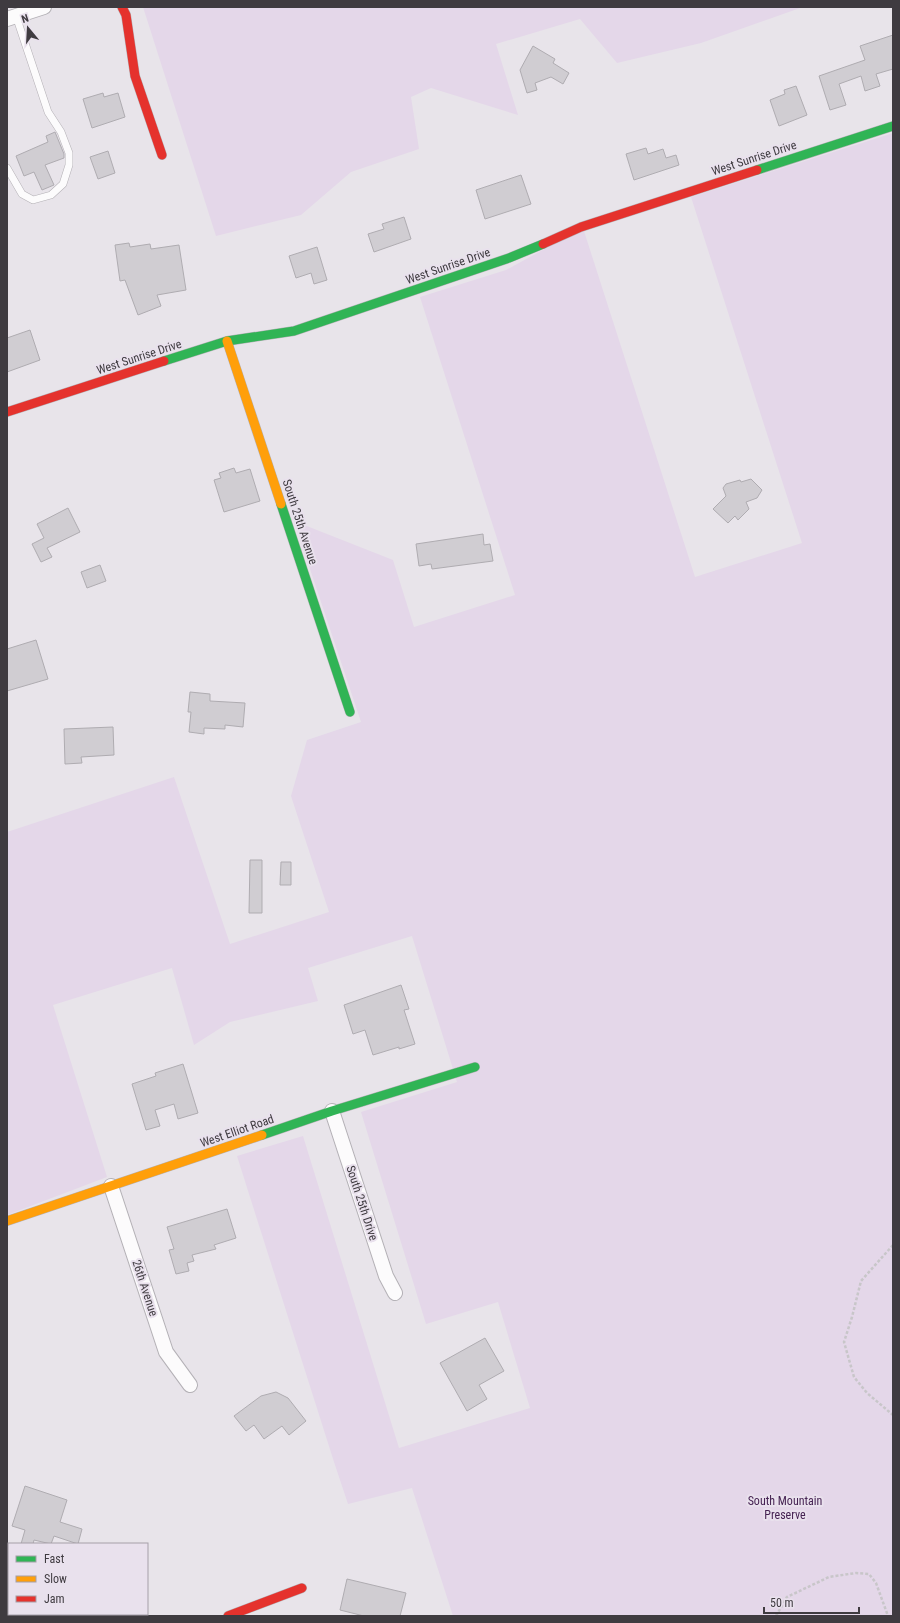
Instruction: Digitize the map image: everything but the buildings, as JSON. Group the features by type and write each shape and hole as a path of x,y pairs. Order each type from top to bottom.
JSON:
{"street":[{"path":"12,17 44,7"},
{"path":"122,7 126,15 135,76 162,155"},
{"name":"West Sunrise Drive","path":"7,412 227,341 294,331 509,258 580,227 893,126"},
{"name":"South 25th Avenue","path":"227,341 350,712"},
{"name":"West Elliot Road","path":"7,1221 332,1111 475,1067"},
{"name":"South 25th Drive","path":"332,1111 386,1276 395,1293"},
{"name":"26th Avenue","path":"111,1186 166,1352 190,1385"},
{"path":"228,1616 302,1588"}],"lane":[{"path":"7,168 12,174 22,194 33,200 51,195 63,184 69,165 69,153 61,132 48,112 12,17"}],"path":[{"path":"893,1245 861,1281 844,1342 854,1377 867,1393 893,1415"},
{"path":"776,1616 787,1597 830,1577 856,1573 870,1574 876,1583 888,1616"}],"green space":[{"path":"143,7 803,7 701,43 617,63 580,19 496,44 518,115 431,88 411,97 419,149 351,172 301,215 216,236"},
{"name":"South Mountain Preserve","path":"893,133 893,1616 453,1616 412,1488 348,1504 237,1156 303,1136 399,1448 530,1408 498,1302 426,1324 361,1112 457,1082 412,936 308,968 318,1001 230,1022 194,1045 172,968 53,1005 107,1177 7,1215 7,832 174,777 230,944 329,912 291,796 307,740 361,722 294,521 393,560 414,627 515,595 420,297 506,270 583,228 695,577 802,543 691,197"}],"traffic: fast":[{"path":"757,170 893,126"},
{"path":"164,361 227,341 294,331 509,258 543,244"},
{"path":"281,504 350,712"},
{"path":"262,1135 332,1111 475,1067"}],"traffic: slow":[{"path":"227,341 281,504"},
{"path":"7,1221 262,1135"}],"traffic: jam":[{"path":"122,7 126,15 135,76 162,155"},
{"path":"543,244 581,227 757,170"},
{"path":"7,412 164,361"},
{"path":"228,1616 302,1588"}]}
